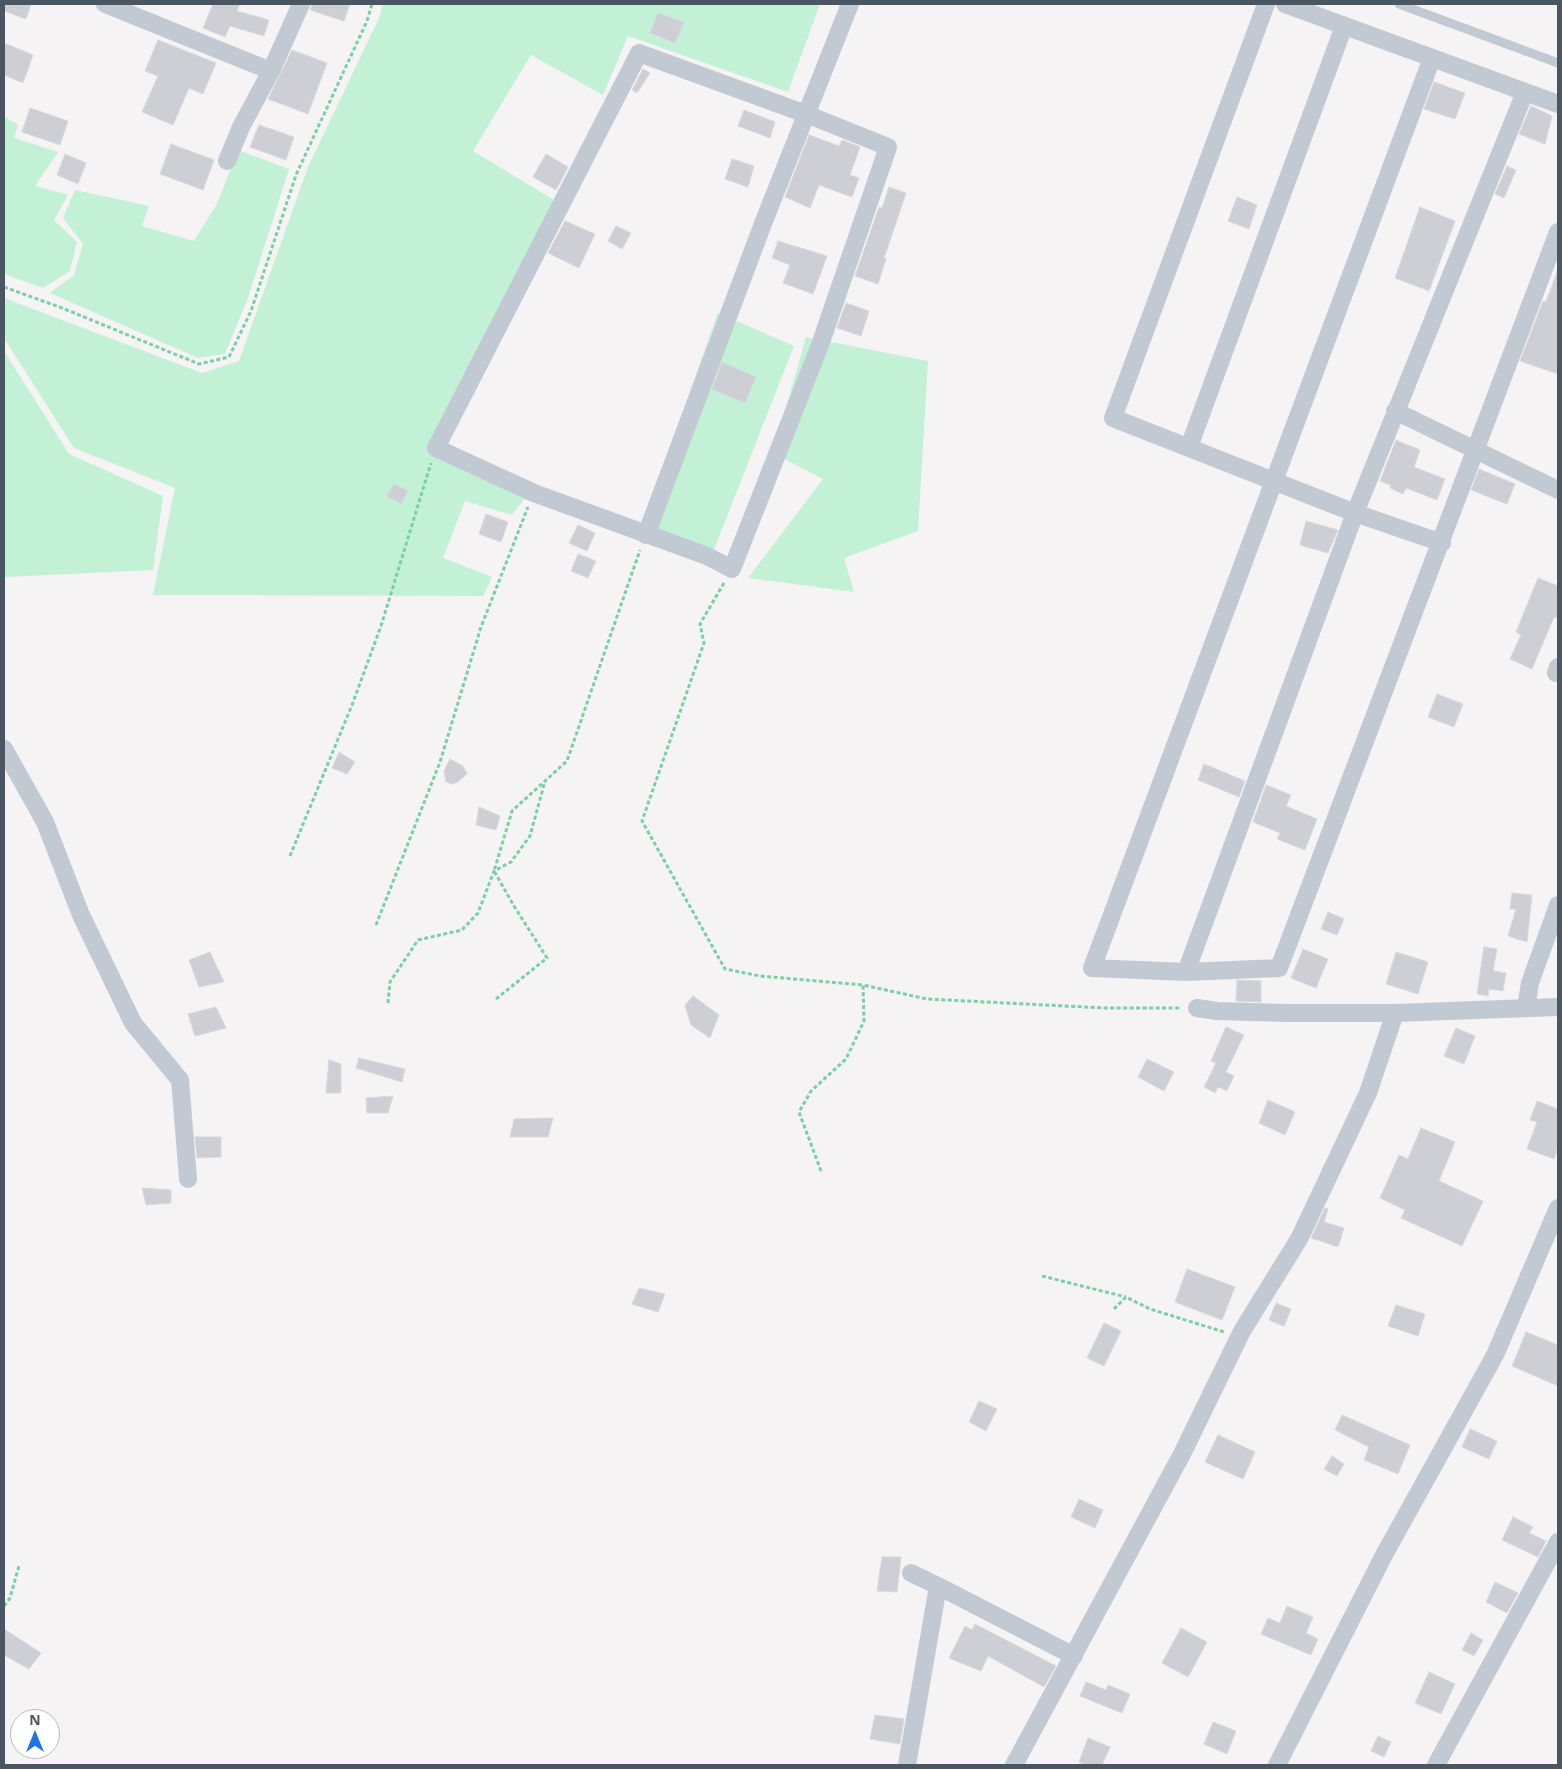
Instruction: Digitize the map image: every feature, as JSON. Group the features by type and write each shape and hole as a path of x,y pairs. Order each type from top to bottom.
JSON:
{"street":[{"path":"105,4 271,72"},
{"path":"227,161 241,127 271,72 301,4"},
{"path":"646,535 806,114 850,4"},
{"path":"1266,4 1113,418 1273,482 1442,543"},
{"path":"1285,4 1558,104"},
{"path":"1189,447 1344,26"},
{"path":"639,53 806,114 888,147 820,345 732,569 708,556 646,535 534,492 436,448 639,53"},
{"path":"1432,58 1092,968 1186,972 1280,968 1558,232"},
{"path":"1186,972 1355,513 1525,92"},
{"path":"1395,411 1558,490"},
{"path":"4,749 45,822 81,915 133,1023 180,1080 188,1180"},
{"path":"1526,1008 1530,983 1558,906"},
{"path":"1197,1008 1266,1012 1395,1013 1558,1007"},
{"path":"1014,1765 1182,1454 1242,1330 1299,1239 1368,1093 1395,1013"},
{"path":"1276,1765 1384,1555 1496,1355 1558,1208"},
{"path":"1436,1765 1558,1542"},
{"path":"911,1573 1074,1656"},
{"path":"907,1765 938,1586"}],"lane":[{"path":"1399,4 1558,63"}],"path":[{"path":"4,287 62,308 199,364 229,357 250,311 296,175 367,21 372,4"},
{"path":"290,856 352,705 381,626 436,448"},
{"path":"376,925 440,762 481,627 534,492"},
{"path":"388,1003 390,982 418,940 462,930 478,913 494,871 512,811 567,761 646,535"},
{"path":"732,569 700,624 704,643 642,821 725,969 760,976 863,985 927,999 1106,1008 1197,1008"},
{"path":"494,871 511,862 530,836 545,780"},
{"path":"494,871 547,958 496,999"},
{"path":"821,1171 799,1112 811,1091 846,1059 864,1021 863,985"},
{"path":"1042,1276 1126,1297 1150,1309 1225,1333 1242,1330"},
{"path":"1114,1309 1126,1297"},
{"path":"4,1606 10,1598 19,1566"}],"green space":[{"path":"383,4 820,4 788,92 628,36 603,95 531,55 473,151 554,200 428,446 526,497 512,515 465,501 443,558 492,577 483,596 153,595 175,488 74,448 4,338 4,298 202,373 239,361 308,167 379,18"},
{"path":"4,116 18,125 14,138 58,152 35,186 68,195 54,220 77,242 70,271 43,288 4,274"},
{"path":"238,150 289,169 248,298 225,354 198,358 50,293 74,275 83,244 63,218 75,190 149,206 142,226 194,241 217,204"},
{"path":"718,313 794,346 713,552 642,525"},
{"path":"806,337 928,361 918,531 844,558 854,592 748,578 823,479 773,453"},
{"path":"4,351 69,454 163,496 153,570 4,577"}],"building":[{"path":"4,4 31,4 26,19 4,11"},
{"path":"213,4 240,4 237,11 269,20 264,36 230,26 225,37 203,28"},
{"path":"312,4 350,4 344,21 310,10"},
{"path":"658,13 684,22 675,43 650,33"},
{"path":"158,40 216,63 203,94 189,88 173,125 142,112 158,76 145,71"},
{"path":"4,43 33,55 23,83 4,75"},
{"path":"292,50 327,63 308,114 268,99"},
{"path":"643,69 650,73 637,93 632,90"},
{"path":"1434,82 1465,93 1455,119 1424,109"},
{"path":"1531,106 1552,116 1545,144 1519,134"},
{"path":"30,108 68,121 60,145 22,132"},
{"path":"744,110 775,122 770,138 738,126"},
{"path":"259,125 294,137 286,160 250,147"},
{"path":"809,135 839,146 842,140 860,147 850,175 859,178 852,197 819,185 810,208 785,197"},
{"path":"171,144 214,160 203,190 160,174"},
{"path":"65,154 86,163 78,184 57,175"},
{"path":"546,154 568,167 556,190 533,177"},
{"path":"732,159 754,166 748,187 725,179"},
{"path":"1507,166 1516,170 1504,198 1495,194"},
{"path":"889,187 906,193 884,258 886,259 878,284 855,276 879,207 882,208"},
{"path":"1237,197 1257,205 1249,229 1228,221"},
{"path":"1420,207 1455,221 1429,291 1395,278"},
{"path":"565,221 595,234 579,268 548,253"},
{"path":"616,226 631,233 622,249 608,241"},
{"path":"778,241 827,256 813,294 783,283 790,265 772,258"},
{"path":"1557,272 1558,374 1520,361 1543,301 1546,302"},
{"path":"846,303 869,311 861,336 837,328"},
{"path":"722,362 756,377 745,403 712,389"},
{"path":"1396,440 1420,450 1414,467 1445,479 1437,500 1406,488 1403,494 1390,488 1391,485 1380,481"},
{"path":"1479,469 1515,484 1507,504 1471,490"},
{"path":"394,484 408,491 401,504 387,496"},
{"path":"486,514 508,522 501,542 479,534"},
{"path":"1306,521 1338,530 1328,553 1300,545"},
{"path":"578,525 595,533 587,551 569,543"},
{"path":"578,554 596,561 588,578 571,571"},
{"path":"1538,578 1558,586 1558,618 1554,617 1532,669 1510,659 1521,635 1516,632"},
{"path":"1437,694 1463,704 1454,727 1428,717"},
{"path":"339,752 355,762 347,774 332,768"},
{"path":"450,759 463,766 467,774 458,782 452,784 446,782 444,771"},
{"path":"1204,764 1245,781 1239,797 1198,780"},
{"path":"1266,785 1291,795 1286,806 1317,819 1305,850 1277,839 1280,833 1253,822"},
{"path":"479,807 500,816 496,830 476,825"},
{"path":"1512,893 1532,895 1527,942 1508,936 1516,909 1510,909"},
{"path":"1328,912 1344,919 1337,935 1321,929"},
{"path":"1484,947 1497,949 1493,971 1506,973 1503,991 1489,989 1488,996 1477,994"},
{"path":"1303,949 1328,959 1316,988 1291,978"},
{"path":"210,952 224,982 199,987 189,960"},
{"path":"1396,952 1428,962 1418,994 1386,984"},
{"path":"1237,980 1261,981 1261,1002 1236,1001"},
{"path":"693,996 719,1015 710,1038 691,1025 685,1005"},
{"path":"216,1007 226,1028 195,1036 188,1014"},
{"path":"1226,1027 1244,1035 1226,1072 1234,1076 1227,1091 1218,1087 1215,1093 1204,1087 1216,1063 1211,1061"},
{"path":"1456,1028 1475,1036 1464,1064 1444,1056"},
{"path":"359,1058 405,1069 402,1082 356,1068"},
{"path":"1147,1059 1174,1072 1164,1091 1138,1077"},
{"path":"329,1060 341,1064 341,1093 326,1093"},
{"path":"393,1096 388,1113 367,1113 366,1098"},
{"path":"1268,1100 1295,1112 1285,1135 1259,1123"},
{"path":"1537,1101 1558,1109 1558,1148 1554,1159 1527,1149 1537,1122 1530,1120"},
{"path":"553,1118 548,1137 510,1137 514,1119"},
{"path":"1421,1128 1455,1142 1439,1181 1483,1201 1462,1246 1401,1218 1405,1210 1380,1198 1399,1155 1408,1159"},
{"path":"195,1137 221,1137 221,1157 197,1158"},
{"path":"142,1188 171,1190 171,1203 146,1205"},
{"path":"1325,1208 1328,1209 1324,1222 1344,1228 1338,1247 1311,1238"},
{"path":"1187,1269 1235,1287 1222,1320 1175,1302"},
{"path":"639,1288 665,1294 658,1312 632,1304"},
{"path":"1276,1303 1291,1309 1284,1326 1269,1320"},
{"path":"1396,1305 1425,1314 1418,1336 1388,1326"},
{"path":"1104,1323 1121,1331 1104,1366 1087,1358"},
{"path":"1526,1332 1558,1345 1558,1386 1512,1366"},
{"path":"979,1401 997,1409 986,1431 969,1422"},
{"path":"1342,1415 1410,1445 1398,1474 1364,1460 1369,1447 1335,1430"},
{"path":"1470,1429 1497,1441 1489,1459 1462,1447"},
{"path":"1218,1435 1255,1452 1243,1479 1205,1462"},
{"path":"1332,1456 1344,1464 1337,1476 1324,1469"},
{"path":"1079,1499 1103,1510 1095,1528 1071,1517"},
{"path":"1513,1517 1533,1527 1529,1533 1546,1541 1538,1557 1502,1540"},
{"path":"882,1557 901,1557 897,1592 877,1591"},
{"path":"1495,1582 1518,1593 1507,1613 1486,1602"},
{"path":"1287,1606 1313,1617 1306,1633 1318,1639 1311,1655 1261,1634 1268,1618 1280,1623"},
{"path":"975,1624 1056,1666 1044,1687 988,1656 981,1671 949,1658 965,1626 972,1630"},
{"path":"1181,1628 1207,1642 1188,1677 1162,1663"},
{"path":"4,1629 41,1653 29,1669 4,1655"},
{"path":"1471,1633 1483,1640 1474,1656 1462,1650"},
{"path":"1429,1672 1455,1684 1441,1714 1415,1703"},
{"path":"1086,1682 1106,1690 1108,1685 1130,1694 1122,1713 1080,1696"},
{"path":"875,1715 904,1719 900,1744 870,1739"},
{"path":"1213,1722 1236,1731 1227,1754 1204,1744"},
{"path":"1378,1736 1391,1742 1384,1757 1371,1751"},
{"path":"1088,1738 1110,1747 1102,1765 1086,1765 1079,1762"}]}
